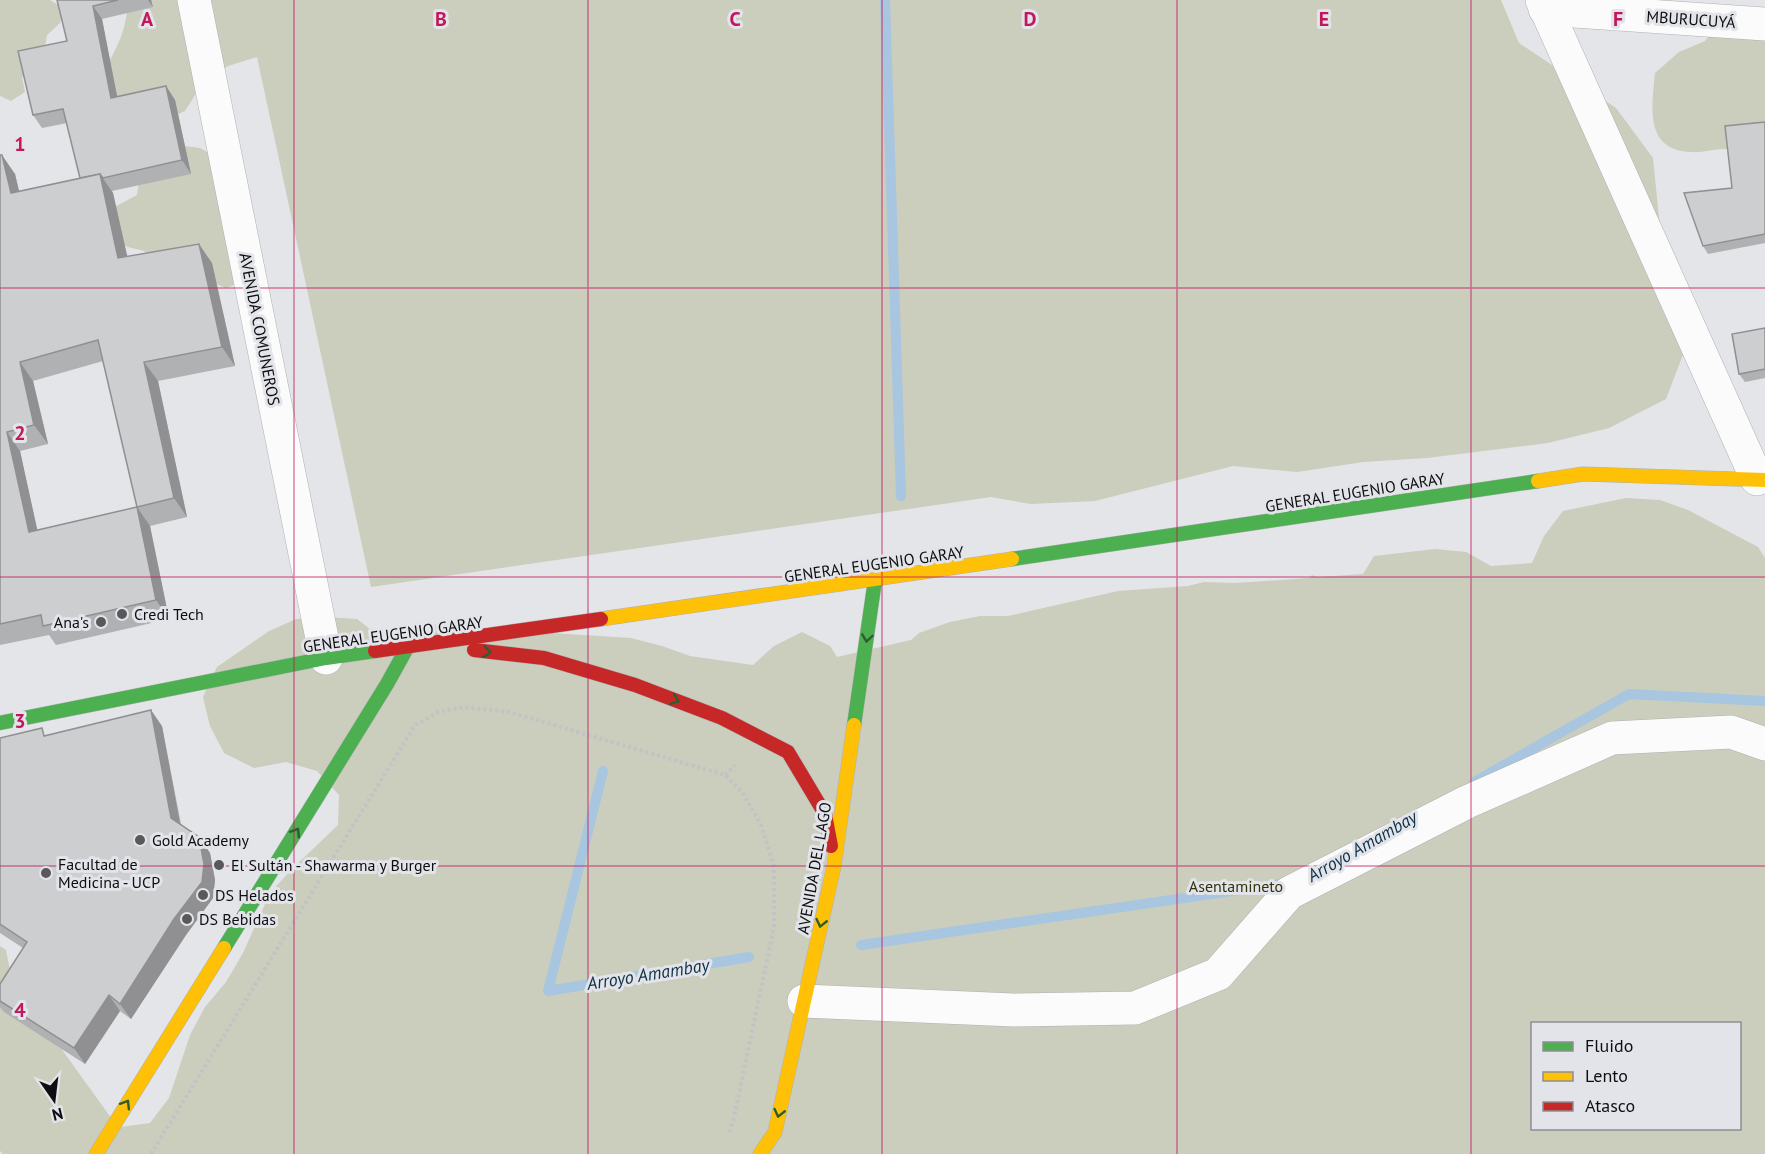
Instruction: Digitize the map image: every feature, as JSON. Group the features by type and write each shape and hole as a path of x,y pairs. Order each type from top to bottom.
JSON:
{"street":[{"name":"AVENIDA COMUNEROS","path":"194,0 326,658"},
{"name":"MBURUCUYÁ","path":"1544,5 1765,24"},
{"path":"1544,5 1762,481"},
{"name":"GENERAL EUGENIO GARAY","path":"0,723 326,658 875,580 1583,474 1762,481"},
{"name":"AVENIDA DEL LAGO","path":"759,1154 775,1132 834,866 875,580"},
{"path":"429,645 544,658 635,685 722,718 788,752 825,814 834,866"},
{"path":"96,1154 387,684 407,648"},
{"path":"804,1001 1013,1010 1135,1008 1218,974 1289,893 1467,802 1612,738 1731,732 1765,744"}],"path":[{"path":"151,1154 415,725 438,712 463,707 509,712 725,776 743,793 761,825 774,867 774,927 729,1133"}],"green space":[{"path":"0,0 50,0 63,8 60,23 47,35 44,52 22,77 25,92 11,101 0,96"},
{"path":"128,0 1501,0 1519,43 1616,108 1653,158 1659,218 1687,344 1666,399 1609,428 1548,443 1427,458 1363,462 1297,472 1233,466 1095,501 1031,504 991,497 371,587 257,57 228,66 202,84 185,111 159,123 130,129 101,76 123,31"},
{"path":"1765,15 1765,159 1724,149 1691,152 1665,144 1654,124 1655,73 1679,52 1705,41 1715,28"},
{"path":"184,146 200,148 214,156 241,282 226,288 112,239 111,209 137,195 139,180"},
{"name":"Asentamineto","path":"1626,498 1660,500 1688,510 1758,547 1765,558 1765,1154 3,1154 0,1151 0,946 6,950 12,980 109,1115 120,1127 150,1123 169,1098 190,1035 205,1007 226,982 243,953 270,893 338,825 339,795 317,771 286,762 254,768 224,753 210,726 203,697 217,667 269,631 296,619 326,617 357,619 380,637 444,623 471,628 631,638 690,656 753,665 774,646 802,632 830,646 837,657 911,640 919,633 950,622 980,616 1008,616 1118,591 1188,586 1204,582 1235,583 1309,578 1312,575 1317,577 1363,574 1374,556 1435,549 1466,552 1491,566 1532,563 1544,536 1563,511"}],"building":[{"path":"57,0 118,0 93,6 111,98 166,86 182,160 103,178 100,174 80,178 63,109 33,115 18,51 67,41"},
{"path":"1765,122 1765,234 1703,246 1684,193 1732,188 1725,126"},
{"path":"0,155 2,155 11,193 100,174 118,258 199,244 222,347 144,362 174,498 137,507 156,600 43,626 41,615 0,624","holes":["98,340 137,507 29,532 7,432 34,425 20,362"]},
{"path":"1765,328 1765,369 1739,374 1732,334"},
{"path":"151,710 171,818 199,837 204,864 202,882 174,919 120,1004 109,995 74,1048 0,1001 0,984 27,942 0,924 0,738 42,728 44,736"}],"waterway":[{"path":"885,0 901,496"},
{"name":"Arroyo Amambay","path":"1474,782 1629,694 1765,701"},
{"path":"603,771 548,991 749,957"},
{"name":"Arroyo Amambay","path":"861,945 1287,883"}],"traffic: fast":[{"path":"1012,559 1538,481"},
{"path":"854,725 875,580"},
{"path":"224,948 407,648"},
{"path":"0,723 326,658 375,651"}],"traffic: slow":[{"path":"1538,481 1583,474 1765,480"},
{"path":"601,619 1012,559"},
{"path":"760,1154 775,1132 834,866 854,725"},
{"path":"96,1154 224,948"}],"traffic: jam":[{"path":"375,651 601,619"},
{"path":"474,650 544,658 635,685 722,718 788,752 825,814 831,846"}],"place":[{"name":"Credi Tech","path":"122,614"},
{"name":"Ana's","path":"101,622"},
{"name":"Gold Academy","path":"140,840"},
{"name":"El Sultán - Shawarma y Burger","path":"219,865"},
{"name":"Facultad de Medicina - UCP","path":"46,873"},
{"name":"DS Helados","path":"203,895"},
{"name":"DS Bebidas","path":"187,919"}]}
